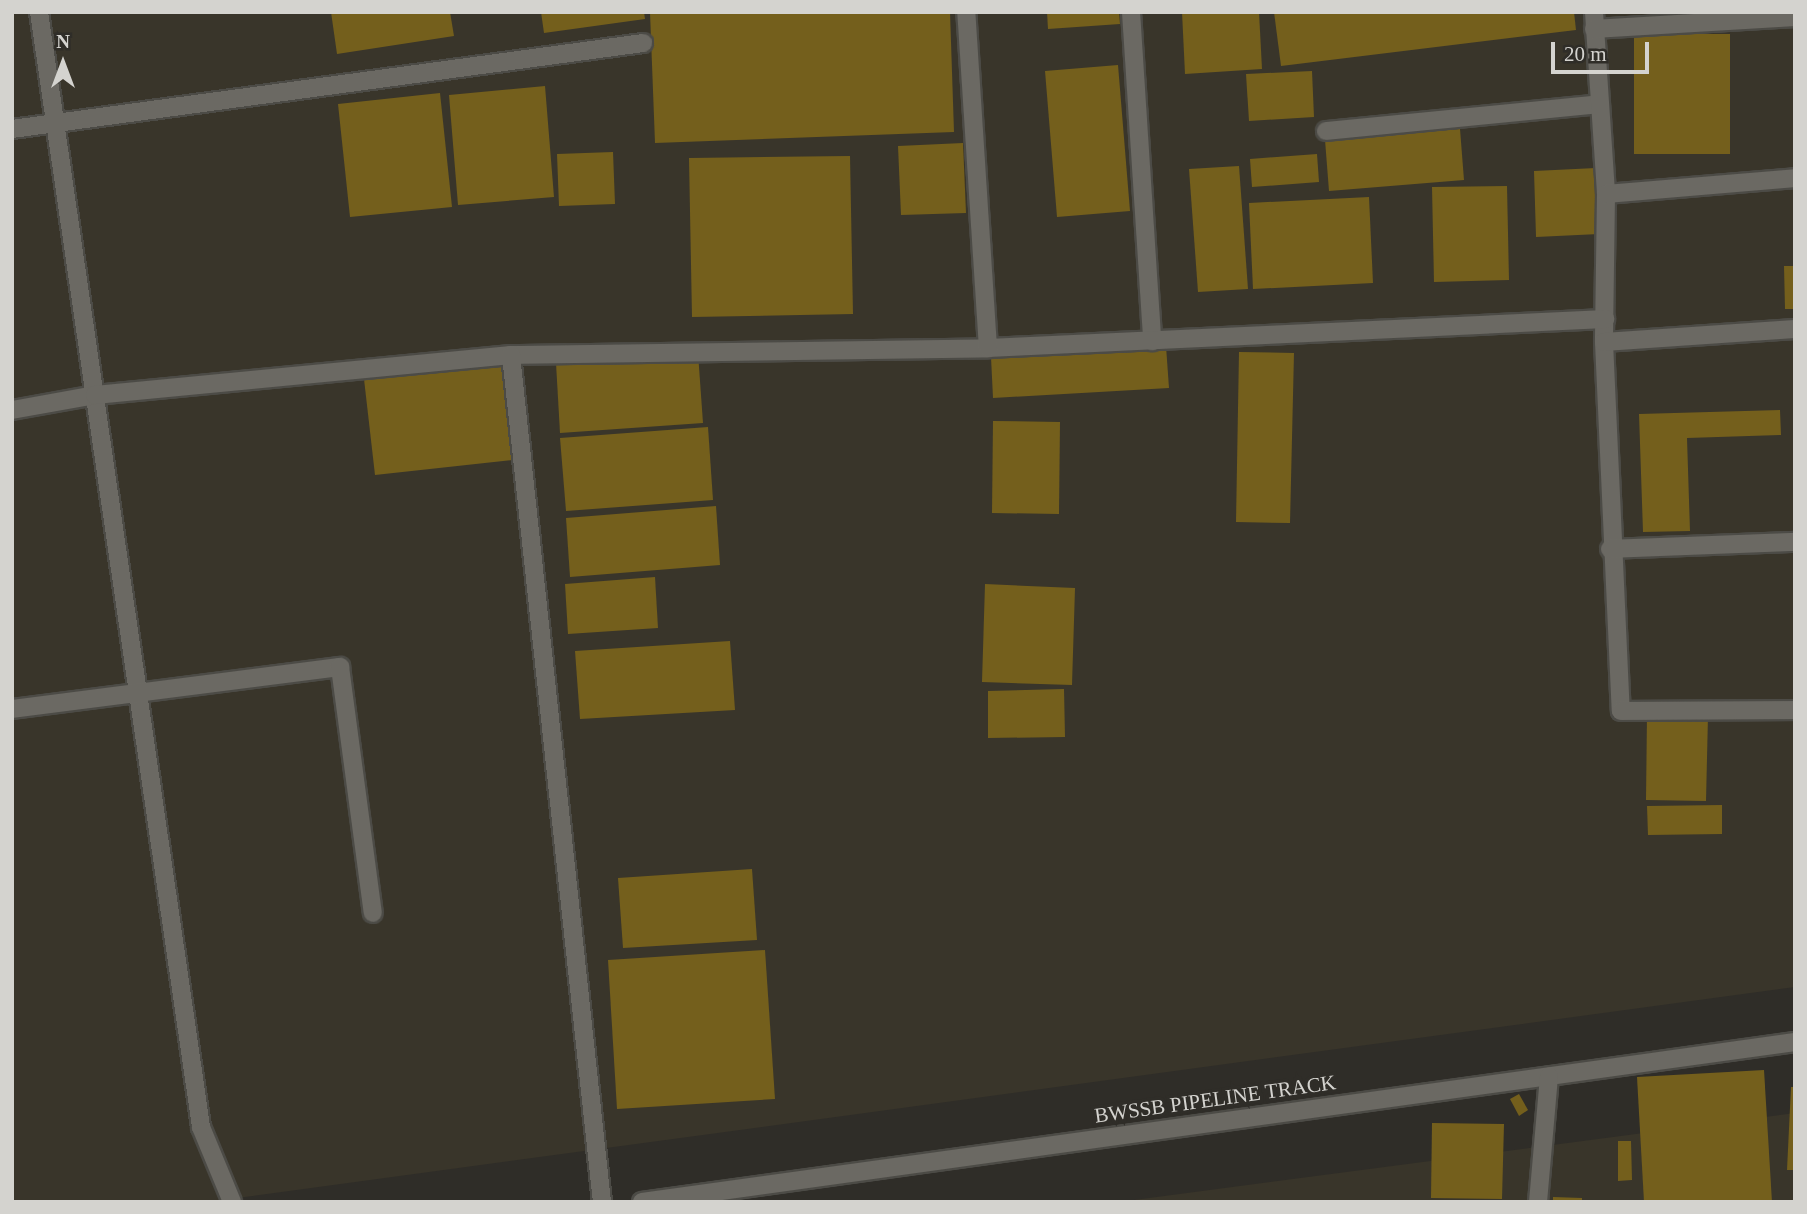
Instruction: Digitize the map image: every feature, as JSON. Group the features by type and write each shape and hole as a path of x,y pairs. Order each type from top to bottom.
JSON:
{"street":[{"path":"39,12 201,1127 232,1202"},
{"path":"966,12 988,348"},
{"path":"1131,12 1152,341"},
{"path":"1795,17 1594,20 1606,194 1604,342 1610,549 1620,711 1795,710"},
{"path":"12,129 643,43"},
{"path":"1326,131 1599,104"},
{"path":"1606,194 1795,178"},
{"path":"12,410 95,395 511,355 988,348 1605,319"},
{"path":"1604,342 1795,329"},
{"path":"511,355 602,1202"},
{"path":"1610,549 1795,542"},
{"path":"12,709 340,667 373,913"},
{"name":"BWSSB PIPELINE TRACK","path":"642,1202 1795,1042"},
{"path":"1538,1202 1549,1076"}],"shaded area":[{"path":"12,12 1795,12 1795,987 208,1202 12,1202"},
{"path":"1795,1113 1795,1202 1119,1202"}],"building":[{"path":"331,12 450,12 454,36 337,54"},
{"path":"541,12 644,12 645,19 544,33"},
{"path":"650,12 950,12 954,132 655,143"},
{"path":"1047,12 1119,12 1120,24 1048,29"},
{"path":"1182,12 1259,12 1262,69 1185,74"},
{"path":"1274,12 1574,12 1576,30 1281,66"},
{"path":"1634,34 1730,34 1730,154 1634,154"},
{"path":"1118,65 1130,211 1057,217 1045,71"},
{"path":"1312,71 1314,117 1249,121 1246,74"},
{"path":"545,86 554,197 458,205 449,95"},
{"path":"440,93 452,207 350,217 338,104"},
{"path":"1460,129 1464,180 1329,191 1325,140"},
{"path":"963,143 966,213 901,215 898,146"},
{"path":"613,152 615,204 559,206 557,154"},
{"path":"1317,154 1319,182 1252,187 1250,159"},
{"path":"850,156 853,314 692,317 689,158"},
{"path":"1239,166 1248,289 1198,292 1189,169"},
{"path":"1596,168 1599,234 1536,237 1534,171"},
{"path":"1507,186 1509,280 1434,282 1432,187"},
{"path":"1369,197 1373,283 1253,289 1249,203"},
{"path":"1784,266 1795,266 1795,309 1785,309"},
{"path":"1166,346 1169,388 993,398 991,357"},
{"path":"1239,352 1294,353 1290,523 1236,522"},
{"path":"698,353 703,423 560,433 556,363"},
{"path":"502,364 513,460 375,475 364,379"},
{"path":"1780,410 1781,435 1687,438 1690,531 1643,532 1639,414"},
{"path":"993,421 1060,422 1059,514 992,513"},
{"path":"708,427 713,500 566,511 560,438"},
{"path":"716,506 720,565 570,577 566,518"},
{"path":"655,577 658,628 568,634 565,584"},
{"path":"985,584 1075,588 1072,685 982,682"},
{"path":"730,641 735,710 580,719 575,651"},
{"path":"1064,689 1065,737 988,738 988,691"},
{"path":"1647,715 1708,716 1706,801 1646,800"},
{"path":"1722,805 1722,834 1648,835 1647,806"},
{"path":"752,869 757,940 623,948 618,878"},
{"path":"765,950 775,1099 617,1109 608,960"},
{"path":"1764,1070 1772,1202 1644,1202 1637,1077"},
{"path":"1791,1087 1795,1087 1795,1170 1787,1170"},
{"path":"1519,1094 1528,1110 1519,1116 1510,1099"},
{"path":"1432,1123 1504,1124 1502,1199 1431,1198"},
{"path":"1618,1141 1631,1141 1632,1180 1618,1181"},
{"path":"1553,1197 1582,1198 1582,1202 1553,1202"}]}
